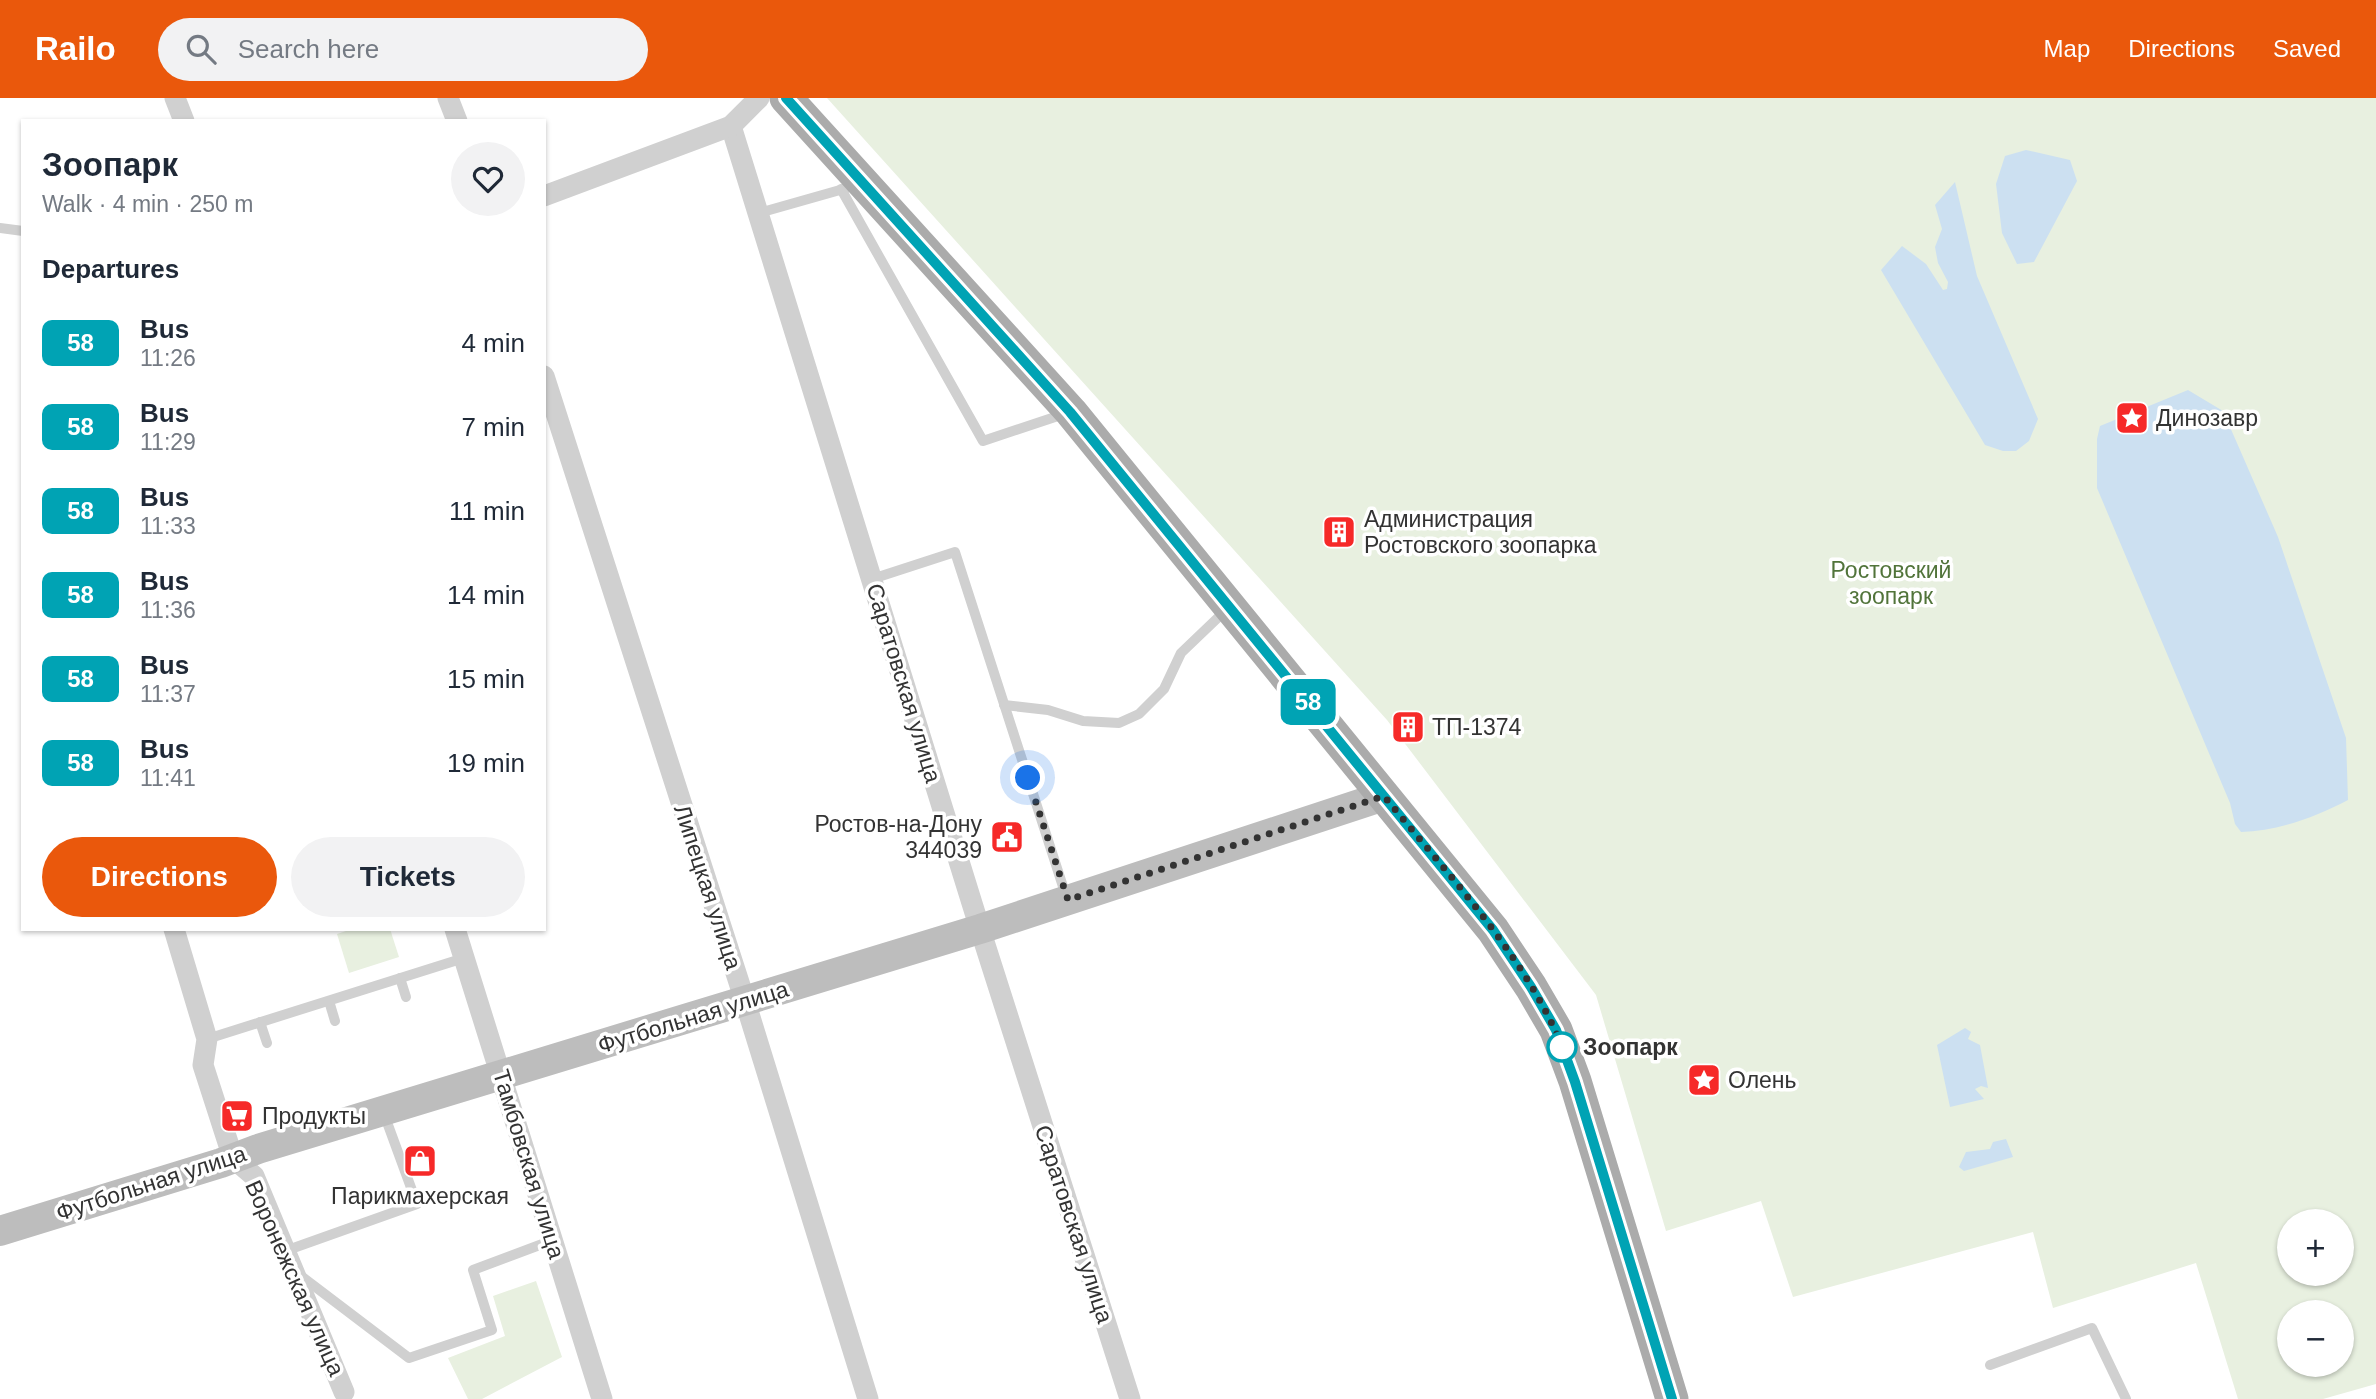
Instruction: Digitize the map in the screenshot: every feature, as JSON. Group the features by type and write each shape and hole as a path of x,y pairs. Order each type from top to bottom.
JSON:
{"main road":[{"path":"786,98 852,186 1070,412 1493,930 1556,1030 1575,1082 1672,1399"},
{"name":"Футбольная улица","path":"0,1231 980,929 1384,796"}],"street":[{"path":"175,98 183,119"},
{"path":"448,98 456,119"},
{"path":"546,195 732,126 759,98"},
{"name":"Саратовская улица","path":"732,126 980,929 1130,1399"},
{"name":"Липецкая улица","path":"546,382 745,1001 868,1399"},
{"name":"Воронежская улица","path":"175,931 207,1039 203,1065 233,1158 254,1176 344,1392"},
{"name":"Тамбовская улица","path":"456,931 602,1399"}],"lane":[{"path":"759,213 852,186 983,441 1070,412"},
{"path":"0,228 21,231"},
{"path":"872,579 955,552 1068,900"},
{"path":"1004,705 1048,710 1083,721 1119,723 1139,713 1164,689 1181,653 1230,606"},
{"path":"207,1039 464,958"},
{"path":"400,978 406,997"},
{"path":"329,1001 335,1021"},
{"path":"260,1023 267,1044"},
{"path":"383,1112 417,1204 289,1261 409,1358 492,1330 473,1270 553,1240"},
{"path":"1990,1365 2092,1328 2126,1399"}],"green space":[{"name":"Ростовский зоопарк","path":"827,98 2376,98 2376,1384 2323,1399 2238,1399 2196,1263 2053,1308 2033,1232 1793,1297 1761,1201 1666,1231 1596,995 1387,720"},
{"path":"346,931 391,931 399,957 349,973 337,934"},
{"path":"536,1281 562,1357 482,1399 468,1399 448,1358 505,1336 493,1296"}],"water":[{"path":"2026,150 2070,160 2077,181 2034,262 2017,264 2002,233 1996,184 2005,156"},
{"path":"1955,182 1977,276 2038,419 2029,441 2016,451 2003,451 1985,445 1881,270 1902,246 1926,264 1943,290 1947,289 1948,282 1938,263 1935,247 1942,229 1935,205"},
{"path":"2188,390 2223,411 2278,537 2346,738 2348,800 2310,817 2269,829 2241,832 2235,824 2230,803 2097,488 2097,439 2100,426"},
{"path":"1965,1028 1971,1032 1968,1039 1980,1045 1988,1088 1981,1086 1975,1089 1984,1099 1950,1107 1937,1045"},
{"path":"2006,1139 2013,1157 1964,1171 1959,1167 1966,1152 1990,1149 1993,1142"}],"bus line":[{"name":"58","path":"786,98 1070,412 1493,930 1556,1030 1575,1082 1672,1399"}],"place":[{"name":"Динозавр","path":"2132,418"},
{"name":"Администрация Ростовского зоопарка","path":"1339,532"},
{"name":"ТП-1374","path":"1408,727"},
{"name":"Ростов-на-Дону 344039","path":"1007,837"},
{"name":"Зоопарк","path":"1562,1047"},
{"name":"Олень","path":"1704,1080"},
{"name":"Продукты","path":"237,1116"},
{"name":"Парикмахерская","path":"420,1161"}],"route":[{"path":"1028,778 1068,900 1384,796 1493,930 1556,1030 1566,1056 1562,1047"}]}
